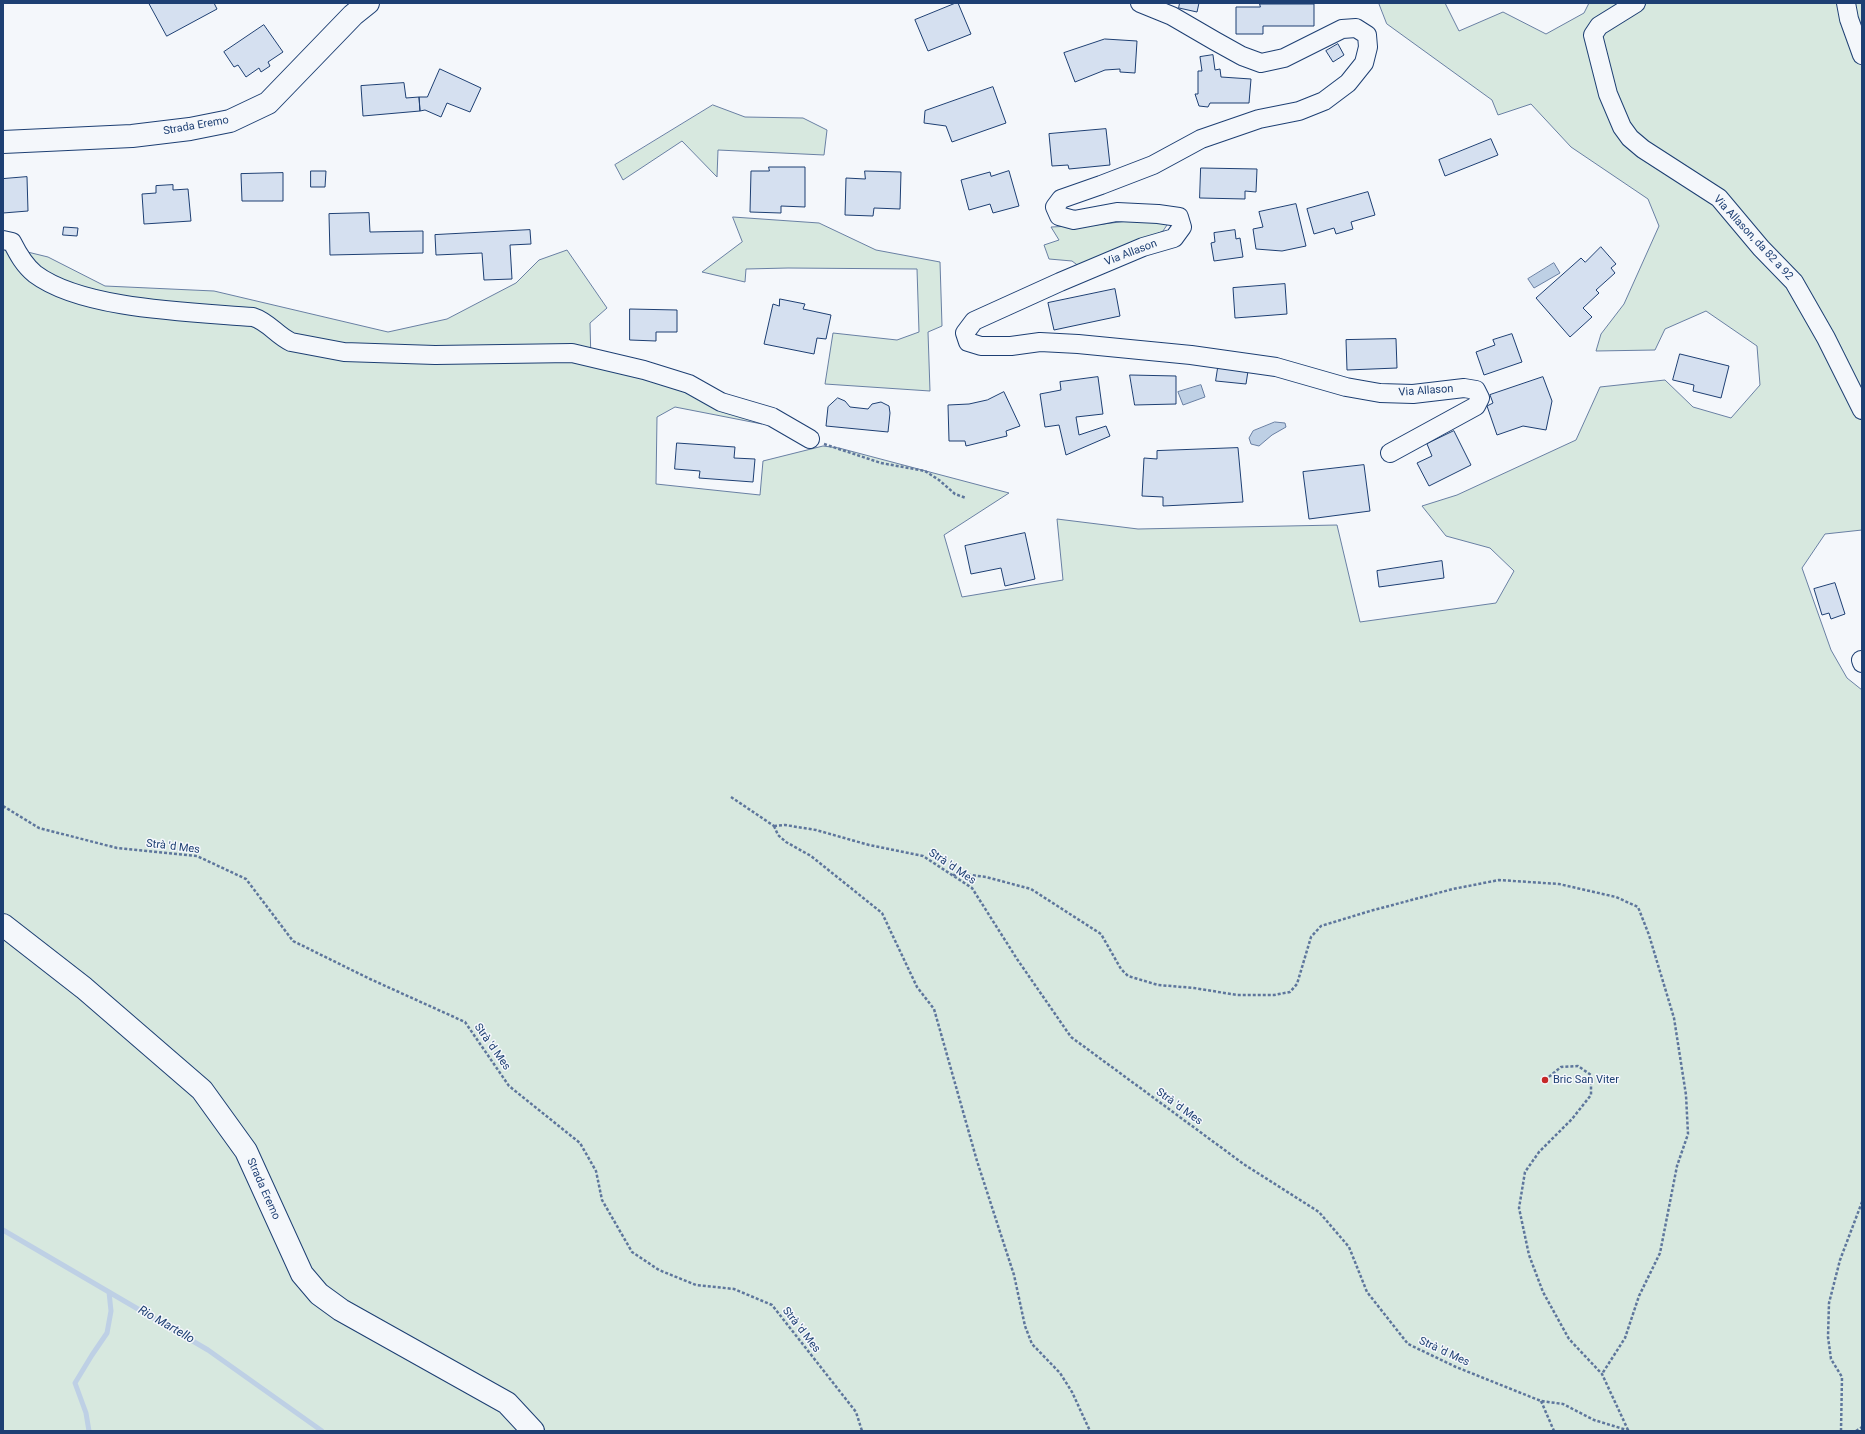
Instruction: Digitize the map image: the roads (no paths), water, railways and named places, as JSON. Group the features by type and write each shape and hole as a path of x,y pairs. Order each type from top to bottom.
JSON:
{"main road":[{"name":"Strada Eremo","path":"3,142 132,136 190,129 230,121 268,103 353,15 368,3"},
{"name":"Strada Eremo","path":"3,925 84,988 202,1090 246,1151 302,1274 319,1294 341,1310 507,1403 533,1431"}],"street":[{"name":"Via Allason","path":"1140,3 1172,16 1242,56 1261,63 1284,58 1342,30 1356,28 1367,35 1368,47 1364,62 1348,83 1324,101 1299,111 1259,119 1202,139 1153,165 1061,199 1055,207 1059,216 1074,220 1117,212 1158,214 1179,217 1182,227 1174,238 1143,247 1060,282 974,322 965,333 968,342 981,346 1011,346 1040,342 1078,344 1191,355 1276,367 1346,387 1380,393 1413,394 1464,388 1476,390 1480,398 1476,406 1390,453"},
{"name":"Via Allason, da 82 a 92","path":"1636,3 1599,26 1593,35 1608,94 1622,127 1630,138 1642,149 1719,198 1761,248 1794,282 1826,338 1862,410"},
{"path":"1846,3 1849,19 1862,55"},
{"path":"3,240 12,242 20,259 35,274 59,287 102,301 253,317 261,319 284,339 291,342 344,352 435,355 572,353 644,370 689,384 721,402 772,417 810,439"}],"water":[{"path":"1554,263 1560,273 1534,288 1528,279"},
{"path":"1201,385 1205,397 1183,405 1178,392"},
{"path":"1275,422 1285,423 1286,427 1272,435 1259,446 1251,444 1249,438 1253,431"}],"waterway":[{"name":"Rio Martello","path":"3,1230 208,1350 322,1431"},
{"path":"89,1431 86,1413 75,1383 107,1333 111,1311 109,1292"}],"place":[{"name":"Bric San Viter","path":"1545,1080"}]}
